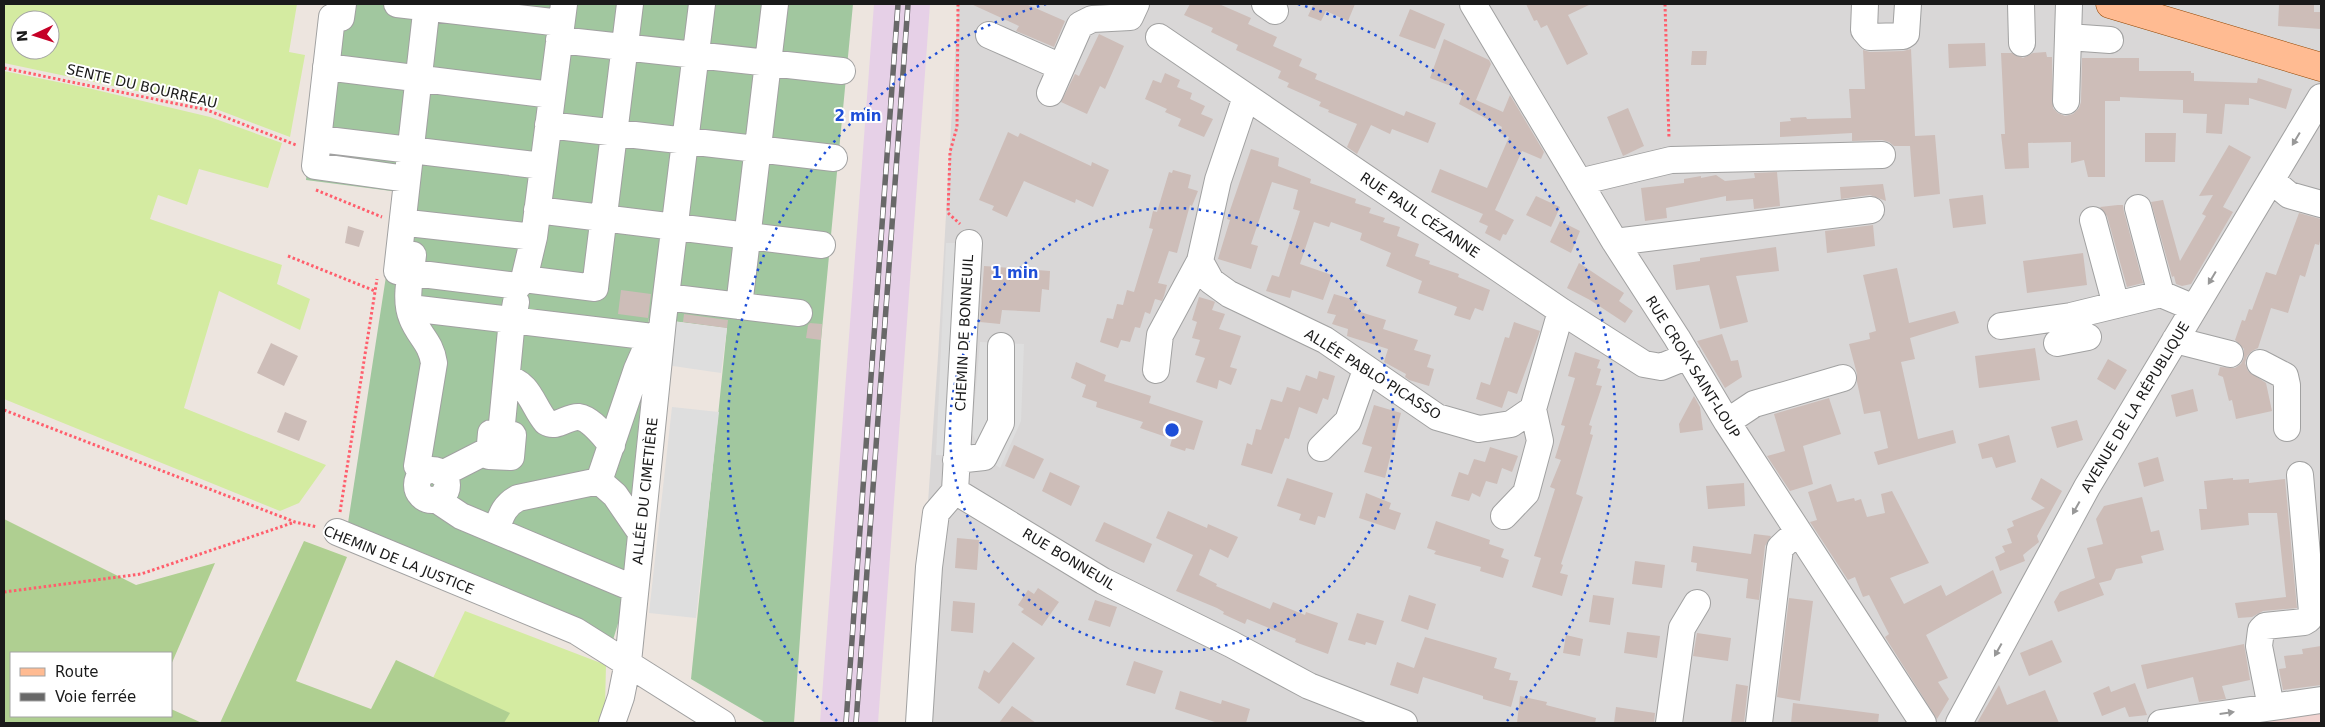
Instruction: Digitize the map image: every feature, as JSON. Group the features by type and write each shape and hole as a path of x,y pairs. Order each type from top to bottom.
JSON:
{"main road":[{"path":"2110,4 2313,65"}],"street":[{"path":"343,4 341,18 332,16 326,67 310,143 316,166 407,179"},
{"path":"397,4 435,6 561,22 624,47 842,71"},
{"path":"410,308 518,300 594,288 630,4"},
{"name":"ALLÉE DU CIMETIÈRE","path":"612,723 621,697 628,662 660,323 702,4"},
{"path":"739,306 775,4"},
{"name":"RUE CROIX SAINT-LOUP","path":"1473,4 1615,242 1688,356 1727,422 1924,723"},
{"path":"1865,4 1864,30 1870,37 1903,36 1906,34 1908,4"},
{"path":"2021,4 2022,43"},
{"path":"2066,100 2069,4"},
{"path":"432,474 417,466 434,363 432,350 411,317 410,308 411,272 417,224 418,151 435,6"},
{"path":"1050,93 1080,25 1092,19 1137,18"},
{"name":"RUE PAUL CÉZANNE","path":"1137,18 1246,97 1644,364 1660,367 1688,356"},
{"path":"561,22 534,237 511,330 506,379 495,442 416,484 417,490 425,499 437,500 461,516 635,589"},
{"path":"989,35 1061,67"},
{"path":"2068,37 2110,40"},
{"path":"326,67 552,95"},
{"path":"1156,370 1160,336 1200,260 1218,180 1246,97"},
{"name":"AVENUE DE LA RÉPUBLIQUE","path":"1960,723 2087,487 2321,97"},
{"path":"548,124 834,158"},
{"path":"310,143 418,151 543,166"},
{"path":"418,151 407,179 397,271 518,286 518,300"},
{"path":"1579,182 1671,160 1882,154"},
{"path":"2271,180 2289,195 2321,204"},
{"path":"2138,208 2161,294"},
{"path":"537,210 822,245"},
{"path":"1615,242 1871,210"},
{"path":"2093,220 2116,305"},
{"path":"417,224 534,237"},
{"name":"CHEMIN DE BONNEUIL","path":"955,491 969,243"},
{"name":"ALLÉE PABLO PICASSO","path":"1200,260 1211,281 1230,294 1325,340 1366,370 1438,417 1479,429 1511,424 1533,410"},
{"path":"2001,326 2073,334 2116,305 2161,294 2194,308"},
{"path":"518,300 660,323 739,306 799,313"},
{"path":"1504,516 1526,493 1540,441 1533,410 1561,310"},
{"path":"599,481 637,369 660,323"},
{"path":"2175,340 2230,354"},
{"path":"956,460 984,457 1001,423 1001,346"},
{"path":"2260,363 2285,376 2287,385 2287,428"},
{"path":"1321,448 1348,421 1366,370"},
{"path":"1727,422 1754,404 1843,378"},
{"path":"506,379 516,380 523,385 546,422 555,424 579,417 586,420 612,445"},
{"path":"2271,707 2259,646 2260,630 2265,626 2304,622 2309,619 2312,612 2300,475"},
{"path":"496,530 503,512 509,503 518,498 599,481"},
{"path":"599,481 615,496 641,533"},
{"path":"919,723 928,567 936,513 955,491"},
{"name":"RUE BONNEUIL","path":"955,491 1103,581 1231,644 1309,686 1404,723"},
{"path":"1759,723 1780,548 1798,531"},
{"name":"CHEMIN DE LA JUSTICE","path":"337,532 576,631 722,723"},
{"path":"1669,723 1682,628 1698,603"},
{"path":"2161,723 2321,700"}],"path":[{"name":"CHEMIN DE BONNEUIL","path":"958,4 957,127 949,161 948,212 960,225 969,243"},
{"path":"1665,4 1667,105 1671,160"},
{"name":"SENTE DU BOURREAU","path":"4,68 207,110 310,143"},
{"path":"316,190 387,218"},
{"path":"288,256 375,291"},
{"path":"337,532 378,273"},
{"name":"CHEMIN DE LA JUSTICE","path":"4,410 296,522 337,532"},
{"path":"4,592 141,574 296,522"}],"shaded area":[{"path":"874,4 930,4 878,723 820,723"},
{"path":"958,4 2321,4 2321,723 913,723 938,356"},
{"path":"946,243 969,243 957,456 936,455"},
{"path":"671,321 727,328 721,373 666,365"},
{"path":"980,342 1024,344 1021,421 1000,468 984,457 972,433"},
{"path":"672,407 719,412 696,618 649,613"},
{"path":"2321,710 2321,723 2240,723"}],"green space":[{"path":"4,4 297,4 289,52 305,55 290,137 208,106 4,63"},
{"path":"326,4 853,4 821,340 794,723 766,723 691,679 727,328 649,318 620,617 613,640 348,523 399,192 306,180"},
{"path":"4,71 92,89 210,117 282,143 268,188 199,169 187,205 158,195 150,219 282,265 277,284 310,299 300,330 219,291 184,408 326,465 299,503 280,511 4,399"},
{"path":"4,519 136,585 215,563 172,663 172,652 10,652 10,717 172,717 172,709 202,723 4,723"},
{"path":"304,541 347,557 296,681 371,709 396,660 510,713 504,723 220,723"},
{"path":"465,611 606,665 605,706 599,723 504,723 509,713 433,678"}],"building":[{"path":"971,4 1026,4 1065,21 1054,47 1016,31 1019,26"},
{"path":"1190,4 1219,4 1251,18 1248,24 1277,37 1273,46 1302,59 1299,66 1317,74 1315,79 1404,116 1406,111 1436,123 1428,143 1392,129 1390,134 1371,125 1357,154 1347,147 1357,124 1328,112 1329,110 1319,106 1321,102 1287,87 1289,83 1278,78 1281,71 1236,50 1238,45 1211,32 1213,28 1184,15"},
{"path":"1309,4 1355,4 1348,21 1326,11 1321,21 1308,16 1313,5"},
{"path":"1526,4 1591,4 1568,15 1588,54 1567,65 1547,25 1541,28 1537,20 1534,21"},
{"path":"2279,4 2314,4 2314,12 2321,12 2321,29 2278,26"},
{"path":"1410,9 1445,24 1435,49 1399,36"},
{"path":"1099,34 1124,46 1105,89 1100,86 1087,114 1061,102 1075,74 1079,76"},
{"path":"1444,39 1489,60 1491,64 1476,100 1503,112 1510,95 1544,152 1541,159 1522,151 1495,210 1514,220 1506,235 1503,234 1500,241 1485,233 1488,226 1479,222 1483,214 1431,192 1440,169 1487,188 1509,137 1500,133 1502,127 1459,104 1464,91 1430,78"},
{"path":"1985,43 1986,66 1949,68 1948,44"},
{"path":"1911,49 1915,136 1935,135 1940,194 1914,197 1910,146 1894,146 1882,140 1852,141 1852,133 1780,137 1780,122 1791,121 1790,118 1851,118 1849,89 1865,89 1863,50 1870,52"},
{"path":"1692,51 1707,51 1706,65 1691,65"},
{"path":"2046,52 2047,57 2052,57 2053,108 2065,116 2073,114 2079,108 2081,102 2082,58 2139,58 2139,71 2191,71 2191,73 2194,73 2194,81 2257,83 2258,78 2292,89 2286,109 2249,98 2249,105 2225,104 2222,134 2206,133 2207,114 2183,113 2183,100 2120,97 2120,101 2105,101 2105,177 2088,177 2084,160 2071,163 2071,142 2028,143 2029,168 2005,169 2001,134 2005,134 2001,53 2012,53 2023,58 2033,53"},
{"path":"1165,73 1180,80 1177,87 1192,93 1190,99 1205,106 1201,114 1213,119 1204,137 1178,126 1181,119 1165,112 1167,109 1145,99 1153,80 1161,83"},
{"path":"1628,108 1644,146 1623,156 1607,117"},
{"path":"1008,132 1018,137 1020,133 1091,166 1092,162 1109,170 1093,207 1076,199 1075,203 1024,181 1007,217 992,210 994,206 979,200"},
{"path":"2145,133 2176,133 2175,162 2145,162"},
{"path":"2229,145 2251,157 2223,207 2233,212 2191,284 2182,286 2176,284 2174,276 2172,277 2151,202 2163,200 2180,261 2206,216 2202,214 2213,195 2199,196"},
{"path":"1251,149 1279,158 1278,166 1311,179 1310,183 1356,199 1355,203 1371,208 1369,213 1385,218 1383,222 1400,227 1397,236 1419,244 1415,256 1430,261 1429,264 1459,274 1458,277 1490,290 1483,311 1475,308 1470,320 1454,315 1457,307 1418,293 1422,281 1386,266 1391,253 1360,240 1362,233 1331,222 1329,227 1314,222 1300,264 1332,275 1323,300 1292,290 1290,298 1266,291 1272,275 1279,277 1300,211 1293,209 1298,190 1272,182 1251,244 1258,246 1251,269 1218,259 1230,220 1227,219"},
{"path":"1173,170 1191,175 1188,188 1198,191 1192,206 1190,205 1177,253 1169,251 1158,283 1167,285 1162,301 1155,299 1150,314 1145,312 1140,328 1135,327 1130,342 1121,340 1118,348 1100,342 1107,318 1113,319 1117,304 1123,305 1127,290 1134,292 1153,229 1149,228 1153,211 1157,212 1169,172 1172,173"},
{"path":"1777,172 1780,206 1754,209 1753,199 1726,201 1726,196 1666,208 1667,218 1645,221 1641,188 1684,183 1684,179 1701,176 1701,178 1716,175 1725,181 1755,178 1754,173"},
{"path":"1883,184 1886,201 1870,195 1841,199 1840,187"},
{"path":"1983,195 1986,224 1953,228 1949,199"},
{"path":"1536,196 1560,207 1551,227 1526,215"},
{"path":"2123,205 2143,283 2127,287 2107,216 2100,207"},
{"path":"2299,213 2321,219 2319,245 2315,244 2305,277 2300,275 2288,313 2271,308 2258,348 2247,356 2245,363 2248,371 2266,383 2272,411 2236,419 2232,400 2229,401 2223,377 2218,375 2220,367 2235,368 2241,364 2244,358 2244,349 2235,340 2242,320 2245,321 2249,309 2252,310 2266,272 2276,275"},
{"path":"1560,221 1580,231 1571,253 1550,242"},
{"path":"1873,225 1875,246 1827,253 1825,231"},
{"path":"348,226 364,231 359,247 345,243"},
{"path":"1776,247 1779,271 1736,276 1748,322 1720,329 1709,285 1676,290 1673,265 1700,261 1700,258"},
{"path":"2083,253 2087,285 2027,293 2023,261"},
{"path":"1579,263 1624,293 1619,301 1633,311 1625,323 1590,300 1567,288"},
{"path":"984,266 1050,271 1049,290 1042,289 1040,312 1002,310 1000,324 980,322"},
{"path":"1897,268 1909,323 1955,311 1959,323 1910,338 1915,359 1901,362 1918,439 1953,430 1956,443 1878,465 1874,452 1888,448 1880,411 1864,414 1857,374 1849,344 1870,339 1869,333 1876,331 1863,275"},
{"path":"621,290 651,294 648,318 618,314"},
{"path":"1334,294 1358,301 1354,310 1386,320 1383,329 1418,340 1414,350 1431,355 1427,367 1434,369 1429,386 1409,380 1405,377 1406,374 1384,362 1388,349 1347,336 1348,329 1332,324 1336,315 1327,313"},
{"path":"1199,297 1215,302 1212,310 1225,314 1219,329 1241,336 1230,367 1237,369 1231,385 1219,380 1217,389 1196,382 1205,358 1195,355 1200,340 1192,338 1197,322 1192,320"},
{"path":"684,314 728,320 727,328 683,322"},
{"path":"1514,322 1540,331 1517,394 1508,391 1502,408 1476,399 1481,382 1490,385 1505,337 1509,338"},
{"path":"810,323 822,324 821,340 806,338"},
{"path":"1722,334 1731,361 1738,360 1742,377 1725,388 1697,341"},
{"path":"271,343 298,356 284,386 257,373"},
{"path":"2035,348 2040,380 1979,388 1975,356"},
{"path":"1575,352 1600,360 1597,368 1601,369 1596,385 1602,386 1589,425 1592,426 1590,434 1593,435 1576,494 1583,497 1561,564 1563,565 1560,573 1568,575 1562,596 1532,587 1541,558 1534,556 1555,489 1550,487 1561,460 1555,458 1565,426 1561,425 1575,378 1568,376"},
{"path":"2108,359 2127,370 2115,390 2097,379"},
{"path":"1076,362 1106,375 1104,381 1151,396 1149,403 1203,421 1194,450 1186,448 1185,451 1170,446 1172,439 1140,428 1143,422 1096,407 1097,402 1082,397 1086,385 1071,378"},
{"path":"1319,371 1335,376 1328,400 1323,398 1317,414 1299,407 1289,439 1285,438 1272,474 1241,465 1247,443 1252,445 1256,429 1261,430 1271,399 1282,402 1287,387 1300,391 1306,375 1317,379"},
{"path":"2193,389 2198,411 2176,417 2171,395"},
{"path":"1694,396 1700,407 1703,430 1680,433 1679,424"},
{"path":"1829,398 1841,434 1803,446 1813,484 1790,491 1767,456 1785,451 1774,414"},
{"path":"1374,405 1401,413 1385,478 1364,472 1372,447 1362,444"},
{"path":"285,412 307,421 299,441 277,432"},
{"path":"2077,420 2083,440 2057,448 2051,427"},
{"path":"2009,435 2016,462 1996,468 1992,457 1982,459 1978,444"},
{"path":"1014,445 1044,459 1034,479 1005,466"},
{"path":"1490,447 1518,456 1512,472 1502,468 1497,484 1486,481 1480,497 1472,493 1469,501 1451,496 1459,472 1468,475 1474,459 1485,462"},
{"path":"2158,457 2164,481 2144,487 2138,463"},
{"path":"1050,472 1080,486 1071,506 1042,491"},
{"path":"1287,478 1333,493 1325,518 1318,516 1315,525 1299,520 1301,514 1277,506"},
{"path":"2041,478 2062,491 2037,536 2039,542 2023,555 2025,561 2000,571 1995,557 2005,552 2002,546 2012,543 2007,529 2014,526 2012,521 2045,508 2031,499"},
{"path":"2233,478 2233,480 2249,479 2249,483 2285,479 2297,608 2263,611 2252,617 2238,618 2235,603 2286,597 2277,513 2248,513 2249,525 2201,530 2199,509 2207,509 2204,481"},
{"path":"1744,483 1745,506 1708,509 1706,486"},
{"path":"1831,484 1837,502 1854,498 1855,501 1861,499 1867,517 1885,513 1881,494 1892,491 1929,563 1890,578 1904,604 1941,585 1946,596 1993,570 2002,593 1926,635 1948,678 1938,682 1949,699 1937,719 1885,637 1889,634 1869,595 1863,597 1855,577 1848,580 1810,522 1817,520 1808,492"},
{"path":"1366,493 1391,503 1389,509 1401,513 1395,530 1359,518"},
{"path":"2142,497 2151,532 2159,530 2164,550 2141,556 2143,563 2116,569 2111,580 2099,583 2104,595 2058,612 2054,602 2060,592 2095,578 2087,548 2103,544 2096,519 2104,506"},
{"path":"1168,511 1207,528 1208,524 1238,537 1228,558 1210,549 1199,575 1217,584 1216,586 1270,609 1273,602 1305,615 1306,612 1338,623 1328,654 1295,642 1296,639 1247,619 1245,624 1223,614 1224,612 1217,608 1176,591 1193,555 1156,538"},
{"path":"1436,521 1490,540 1489,544 1504,549 1501,557 1509,560 1503,578 1480,571 1481,567 1434,554 1436,551 1427,548"},
{"path":"1104,522 1152,544 1144,563 1095,541"},
{"path":"1754,534 1771,536 1765,546 1759,600 1746,598 1748,579 1696,571 1697,563 1691,562 1693,546 1751,554"},
{"path":"957,538 979,540 977,570 955,568"},
{"path":"1635,561 1665,565 1662,588 1632,584"},
{"path":"1038,588 1059,602 1042,626 1021,612 1024,609 1018,605 1028,590 1034,594"},
{"path":"1409,595 1436,604 1428,630 1401,621"},
{"path":"1593,595 1614,598 1610,625 1589,622"},
{"path":"1789,598 1813,601 1800,701 1777,697"},
{"path":"1095,600 1117,607 1110,627 1088,620"},
{"path":"953,601 975,603 973,633 951,631"},
{"path":"1357,613 1384,621 1376,645 1366,642 1365,645 1348,640"},
{"path":"1627,632 1660,636 1657,658 1624,653"},
{"path":"1697,633 1731,638 1728,661 1693,656"},
{"path":"1566,635 1583,639 1580,656 1563,653"},
{"path":"1425,637 1497,658 1494,668 1511,673 1509,680 1518,681 1511,707 1423,677 1418,694 1390,685 1397,662 1414,668"},
{"path":"2052,640 2062,662 2029,676 2020,653"},
{"path":"1013,642 1035,658 999,704 978,688 984,670 989,673"},
{"path":"2244,644 2250,680 2222,686 2226,699 2199,702 2193,677 2147,689 2141,665"},
{"path":"2321,646 2321,685 2283,690 2279,669 2286,668 2284,656 2303,654 2302,649"},
{"path":"1134,661 1163,671 1155,694 1126,685"},
{"path":"2135,683 2147,715 2129,717 2125,707 2102,716 2093,693 2109,686 2111,692"},
{"path":"1736,684 1748,686 1744,723 1731,723"},
{"path":"1999,685 2007,705 2045,690 2059,723 1977,723"},
{"path":"1180,691 1221,704 1222,700 1250,709 1246,723 1218,723 1175,709"},
{"path":"1520,696 1547,702 1546,705 1596,718 1595,723 1517,723"},
{"path":"1793,703 1879,714 1878,723 1791,723"},
{"path":"1012,706 1036,723 999,723"},
{"path":"1616,707 1655,713 1654,723 1614,723"}],"railway":[{"path":"846,723 898,4"},
{"path":"856,723 908,4"}]}
